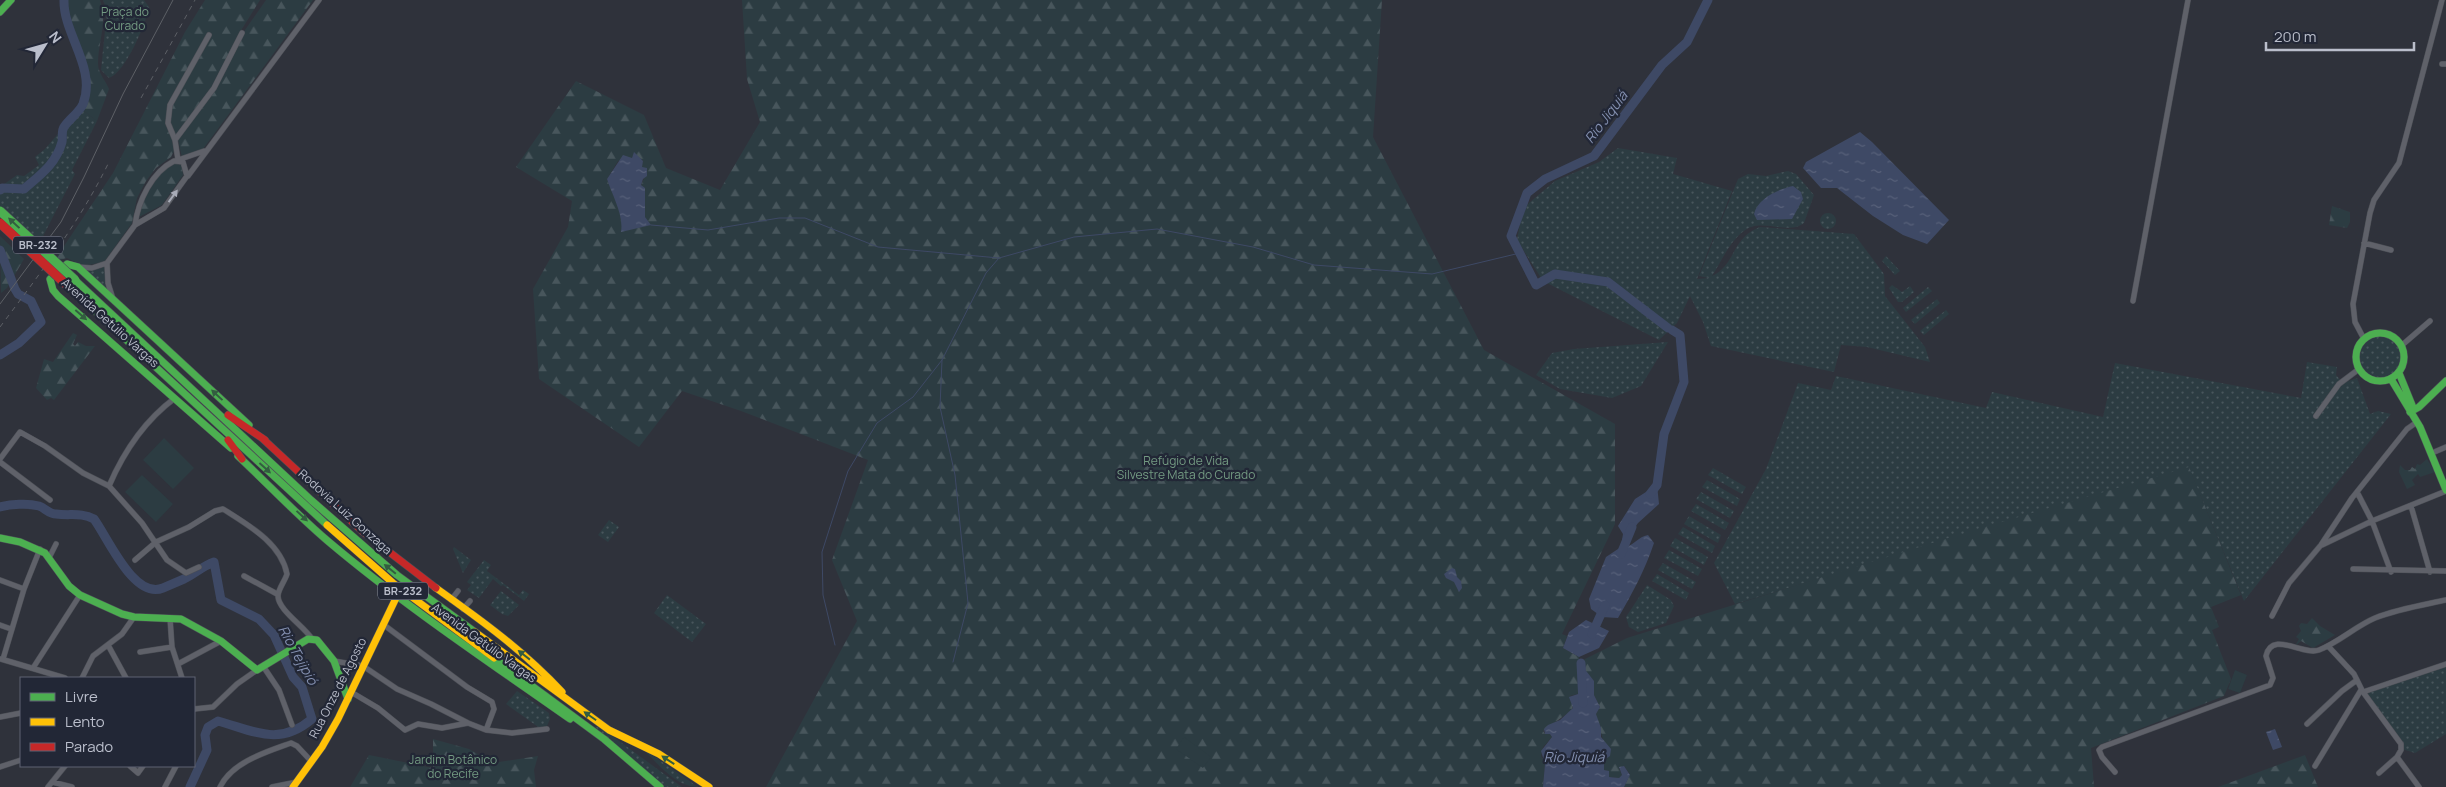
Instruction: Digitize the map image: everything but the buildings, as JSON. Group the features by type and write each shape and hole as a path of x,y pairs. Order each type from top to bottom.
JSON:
{"main road":[{"path":"0,12 11,0"},
{"name":"Rodovia Luiz Gonzaga","path":"0,211 216,424 362,558 604,739 660,787"},
{"name":"Rodovia Luiz Gonzaga","path":"0,223 203,397 367,550 397,575 609,730 659,754 708,787"},
{"name":"Avenida Getúlio Vargas","path":"570,702 536,664 396,559 348,518 78,267 71,264 60,269 50,279 53,290 175,398 328,540 397,596 541,700 604,739"},
{"path":"2382,333 2391,336 2401,346 2404,360 2395,376 2382,382 2365,376 2358,369 2356,350 2364,339 2372,334 2382,333"},
{"path":"2395,376 2409,398 2412,412"},
{"path":"2395,376 2432,453 2446,491"},
{"path":"2412,412 2446,381"},
{"path":"203,397 265,440"},
{"path":"2409,398 2426,400"},
{"path":"216,424 242,459"},
{"path":"0,538 20,542 40,550 49,558 69,586 80,595 116,612 134,617 181,618 222,641 260,668 312,638 321,643 334,661 349,695"},
{"name":"Rua Onze de Agosto","path":"295,784 312,762 332,730 397,596"}],"street":[{"path":"78,267 92,268 107,263 135,224 164,208 204,151 319,0"},
{"path":"2133,301 2188,0"},
{"path":"2364,339 2355,322 2352,304 2372,206 2399,163 2442,0"},
{"path":"175,140 214,88 242,33"},
{"path":"187,176 185,166 178,160 175,140 168,123 170,105 209,35"},
{"path":"135,224 137,210 150,185 164,167 204,151"},
{"path":"2364,243 2392,250"},
{"path":"107,263 108,283 113,299"},
{"path":"2401,346 2430,321"},
{"path":"2316,416 2338,384 2358,369"},
{"path":"109,486 130,445 148,422 175,398"},
{"path":"2272,616 2289,583 2322,545 2357,492 2407,429 2417,422"},
{"path":"0,458 20,432 83,473 109,486 156,542 167,560 186,573 199,567"},
{"path":"2432,453 2446,447"},
{"path":"0,462 50,500"},
{"path":"2322,545 2372,521 2446,491"},
{"path":"2357,492 2372,521 2392,572"},
{"path":"2411,506 2430,572"},
{"path":"135,560 156,542 189,527 215,511 224,509 268,540 282,559 287,574 277,594"},
{"path":"49,558 56,544"},
{"path":"40,550 24,589 1,659 62,677"},
{"path":"2353,569 2392,572 2446,571"},
{"path":"244,576 277,594 286,611 312,638"},
{"path":"0,580 24,589"},
{"path":"452,600 458,591"},
{"path":"33,668 80,595"},
{"path":"2115,772 2100,755 2099,750 2102,747 2270,685 2273,678 2266,656 2273,646 2280,643 2313,651 2328,646 2376,618 2446,600"},
{"path":"463,609 470,601"},
{"path":"82,677 93,656 122,634 134,617"},
{"path":"170,618 172,647 182,677"},
{"path":"0,625 12,630"},
{"path":"384,625 494,704 486,730"},
{"path":"178,664 222,641"},
{"path":"108,644 125,677"},
{"path":"2328,646 2348,666 2362,691 2401,744 2401,750 2397,756 2380,773"},
{"path":"140,652 172,647"},
{"path":"334,661 363,666 397,689 486,730 512,733 547,729"},
{"path":"2315,766 2362,691 2446,664"},
{"path":"195,709 213,707 237,684 260,668 279,690 292,725"},
{"path":"2307,724 2342,691 2357,680"},
{"path":"349,695 378,708 405,730 418,724 442,728 468,723"},
{"path":"0,718 20,713"},
{"path":"220,787 224,779 235,768 291,743 297,746 312,762"},
{"path":"2397,756 2419,787"},
{"path":"0,768 20,760"},
{"path":"48,787 64,767"},
{"path":"131,767 137,773 142,768"},
{"path":"165,787 175,767"},
{"path":"52,782 72,787"},
{"path":"276,786 295,784"}],"green space":[{"path":"64,0 100,0 103,24 98,67 109,89 97,121 80,108 85,97 86,84 65,12"},
{"name":"Praça do Curado","path":"103,0 144,0 149,7 144,25 128,58 122,67 109,78 101,70 107,11"},
{"path":"205,0 260,0 240,32 212,88 172,141 175,149 171,157 156,168 146,181 137,198 132,223 104,262 83,266 67,258 60,260 56,258 113,173 185,32"},
{"path":"266,0 313,0 203,149 182,157 178,140 216,88 245,30"},
{"name":"Refúgio de Vida Silvestre Mata do Curado","path":"742,0 1382,0 1373,137 1484,350 1615,424 1615,524 1562,634 1567,636 1563,648 1579,657 1579,667 1585,683 1581,693 1570,696 1573,705 1572,710 1543,731 1552,737 1543,747 1541,756 1545,764 1543,787 766,787 857,621 832,560 868,460 741,411 682,391 639,447 539,379 533,289 568,227 572,201 516,167 576,81 644,115 666,168 720,190 760,122 747,79","holes":["634,153 643,161 641,167 646,174 641,185 645,189 645,217 650,225 622,231 622,216 607,179 618,161 632,158"]},
{"path":"80,108 97,121 72,170 75,174 39,244 0,208 0,187 17,175 24,176 39,165 35,157 45,149"},
{"path":"1618,148 1677,158 1673,174 1732,191 1697,279 1709,278 1699,276 1738,179 1748,174 1766,176 1788,171 1796,174 1814,195 1804,223 1798,227 1758,226 1744,231 1730,246 1712,276 1726,265 1738,244 1751,232 1760,227 1854,234 1884,274 1885,296 1925,347 1930,362 1867,347 1841,345 1834,372 1711,346 1703,322 1690,296 1677,323 1659,340 1543,281 1517,240 1523,208 1555,181 1599,162"},
{"path":"172,163 182,165 183,175 162,205 137,218 150,187 160,173"},
{"path":"2332,206 2350,212 2350,222 2347,228 2329,225"},
{"path":"1828,213 1836,221 1828,229 1820,221"},
{"path":"0,236 24,259 7,288 1,293"},
{"path":"1886,256 1900,271 1895,275 1882,261"},
{"path":"105,266 110,296 82,269 98,269"},
{"path":"1892,285 1902,292 1910,286 1914,292 1902,302 1898,302 1889,288"},
{"path":"1928,287 1932,291 1906,312 1903,308"},
{"path":"1937,299 1940,303 1915,324 1911,320"},
{"path":"1946,310 1949,314 1924,335 1920,331"},
{"path":"73,333 77,335 73,344 75,346 78,342 86,346 95,346 54,400 51,398 47,400 36,388 44,359 53,362"},
{"path":"2380,336 2395,342 2401,357 2395,372 2380,378 2365,372 2359,357 2365,342"},
{"path":"1668,342 1641,386 1612,398 1560,389 1536,375 1552,353 1574,349"},
{"path":"2307,362 2337,367 2336,375 2343,383 2357,378 2370,414 2378,411 2391,414 2244,601 2189,468 1735,604 1714,563 1766,469 1798,383 1831,390 1836,376 1986,408 1992,392 2103,417 2115,363 2301,398"},
{"path":"164,438 194,468 173,489 143,460"},
{"path":"2427,459 2435,472 2420,477 2418,474 2412,480 2415,485 2407,489 2399,472 2400,465 2405,470 2410,470 2412,467 2415,469 2417,464 2420,465"},
{"path":"2189,467 2241,595 2211,607 2219,627 2212,630 2231,679 2224,696 2091,748 2094,787 1624,787 1630,774 1624,766 1619,768 1622,775 1619,778 1609,777 1608,771 1604,770 1604,760 1608,758 1596,714 1600,707 1594,695 1594,681 1584,669 1583,660 1627,638 1971,531"},
{"path":"1713,468 1746,487 1742,494 1708,475"},
{"path":"142,475 173,504 156,522 125,492"},
{"path":"1707,480 1740,499 1737,506 1702,487"},
{"path":"1701,492 1734,511 1730,518 1696,499"},
{"path":"1696,504 1729,523 1725,530 1691,511"},
{"path":"1689,516 1721,535 1718,543 1684,524"},
{"path":"609,520 619,527 608,542 598,535"},
{"path":"1683,527 1715,546 1712,553 1678,534"},
{"path":"1675,538 1708,557 1704,565 1670,546"},
{"path":"454,547 471,560 463,573 453,549"},
{"path":"1669,550 1702,569 1698,576 1664,558"},
{"path":"484,560 491,565 487,571 519,595 523,590 529,594 524,601 493,579 479,598 467,590 471,585 467,582"},
{"path":"1663,563 1696,582 1692,589 1658,570"},
{"path":"1657,574 1689,593 1686,600 1652,581"},
{"path":"1647,585 1671,600 1674,606 1666,623 1638,632 1629,627 1626,617"},
{"path":"501,591 519,605 508,616 490,605"},
{"path":"667,595 706,624 692,642 654,613"},
{"path":"2312,618 2320,626 2335,635 2313,648 2301,641 2295,646 2299,639 2296,637 2301,631 2299,626 2301,623 2307,624"},
{"path":"2446,665 2446,734 2415,753 2402,749 2366,700 2369,692"},
{"path":"2235,670 2247,675 2240,693 2228,689"},
{"path":"517,691 549,713 550,719 546,728 541,729 506,704"},
{"path":"592,725 604,730 682,787 663,787"},
{"path":"1184,737 1211,757 1203,768 1176,749"},
{"name":"Jardim Botânico do Recife","path":"433,739 469,749 493,763 538,756 534,770 536,787 350,787 369,755 433,768"},
{"path":"642,748 698,787 690,786 675,779"},
{"path":"2305,755 2318,787 2218,787"}],"water":[{"path":"1860,132 1949,220 1927,244 1903,235 1873,216 1837,188 1821,188 1803,168 1806,162"},
{"path":"634,152 643,161 642,167 647,168 647,176 643,179 641,185 645,188 645,217 651,225 621,232 621,219 607,179 623,155 632,158"},
{"path":"1793,186 1801,192 1803,199 1792,219 1757,220 1754,214 1756,208 1764,199 1782,189"},
{"path":"1657,485 1659,504 1638,523 1625,541 1626,547 1648,535 1654,543 1647,563 1618,618 1602,617 1591,609 1589,599 1606,557 1621,547 1623,534 1618,526 1635,499"},
{"path":"1452,568 1455,569 1457,577 1461,581 1462,588 1459,592 1454,582 1446,578 1444,574"},
{"path":"1586,620 1609,631 1599,648 1579,657 1563,648 1569,632"},
{"name":"Rio Jiquiá","path":"1580,663 1594,681 1594,695 1600,707 1596,714 1601,728 1601,737 1611,749 1610,756 1604,760 1604,770 1609,771 1609,777 1619,778 1622,775 1619,767 1624,766 1630,775 1624,787 1543,787 1545,764 1541,751 1552,737 1550,734 1545,734 1544,729 1548,725 1560,720 1573,708 1569,697 1581,693 1585,683"},
{"path":"2275,729 2282,747 2273,750 2266,732"}],"waterway":[{"name":"Rio Tejipió","path":"0,190 2,188 24,189 52,163 62,142 64,127 83,104 86,91 86,77 65,13 64,0"},
{"name":"Rio Jiquiá","path":"1668,328 1608,282 1555,274 1536,285 1511,236 1527,193 1545,179 1594,156 1662,65 1687,42 1708,0"},
{"path":"651,225 708,230 779,218 805,218 878,247 999,258 1074,237 1157,229 1253,247 1314,265 1432,274 1520,253"},
{"name":"Rio Tejipió","path":"0,250 15,289 18,294 31,301 41,322 19,343 0,355"},
{"path":"835,645 823,595 822,552 848,471 877,423 913,397 942,360 986,273 999,258"},
{"name":"Rio Jiquiá","path":"1650,494 1657,485 1664,434 1684,382 1680,335 1672,330"},
{"path":"942,360 940,407 955,475 968,603 953,662"},
{"name":"Rio Tejipió","path":"0,507 20,504 35,505 54,514 80,515 94,519 114,552 132,576 142,585 152,589 163,588 184,579 214,562 221,600 259,619 274,635 293,677 302,687 312,719 300,728 277,735 255,732 218,721 208,727 205,735 207,750 190,787"},
{"name":"Rio Jiquiá","path":"1621,554 1632,527"},
{"name":"Rio Jiquiá","path":"1592,634 1605,605"},
{"name":"Rio Jiquiá","path":"1581,663 1583,703"}],"tram line":[{"path":"0,304 61,222 123,94 173,0"}],"railway":[{"path":"141,98 195,0"},
{"path":"0,327 71,228 108,164"}],"traffic: fast":[{"path":"0,12 11,0"},
{"path":"0,211 75,280"},
{"path":"231,448 58,296 53,290 50,279 67,264 78,267 249,425"},
{"path":"75,280 311,500 397,575 475,632"},
{"path":"70,288 327,525"},
{"path":"2375,333 2385,333 2397,340 2404,352 2404,357 2404,362 2397,374 2385,381 2375,381 2367,377 2360,370 2356,362 2356,352 2360,344 2367,337 2375,333"},
{"path":"2399,373 2412,405"},
{"path":"2391,379 2420,427 2446,490"},
{"path":"2410,412 2419,407 2446,381"},
{"path":"238,456 329,542 387,589 570,719"},
{"path":"0,538 20,542 45,553 69,586 80,595 122,614 134,617 181,619 221,641 257,670 308,639 317,640 334,661 348,699"},
{"path":"494,658 604,739 660,787"}],"traffic: slow":[{"path":"327,525 393,583 494,658"},
{"path":"436,588 486,624 533,663 562,692"},
{"path":"293,787 322,747 338,719 397,596"},
{"path":"475,632 609,730 659,754 709,787"}],"traffic: jam":[{"path":"0,223 70,288"},
{"path":"228,415 265,440"},
{"path":"262,438 362,531 436,588"},
{"path":"228,440 242,459"}]}
